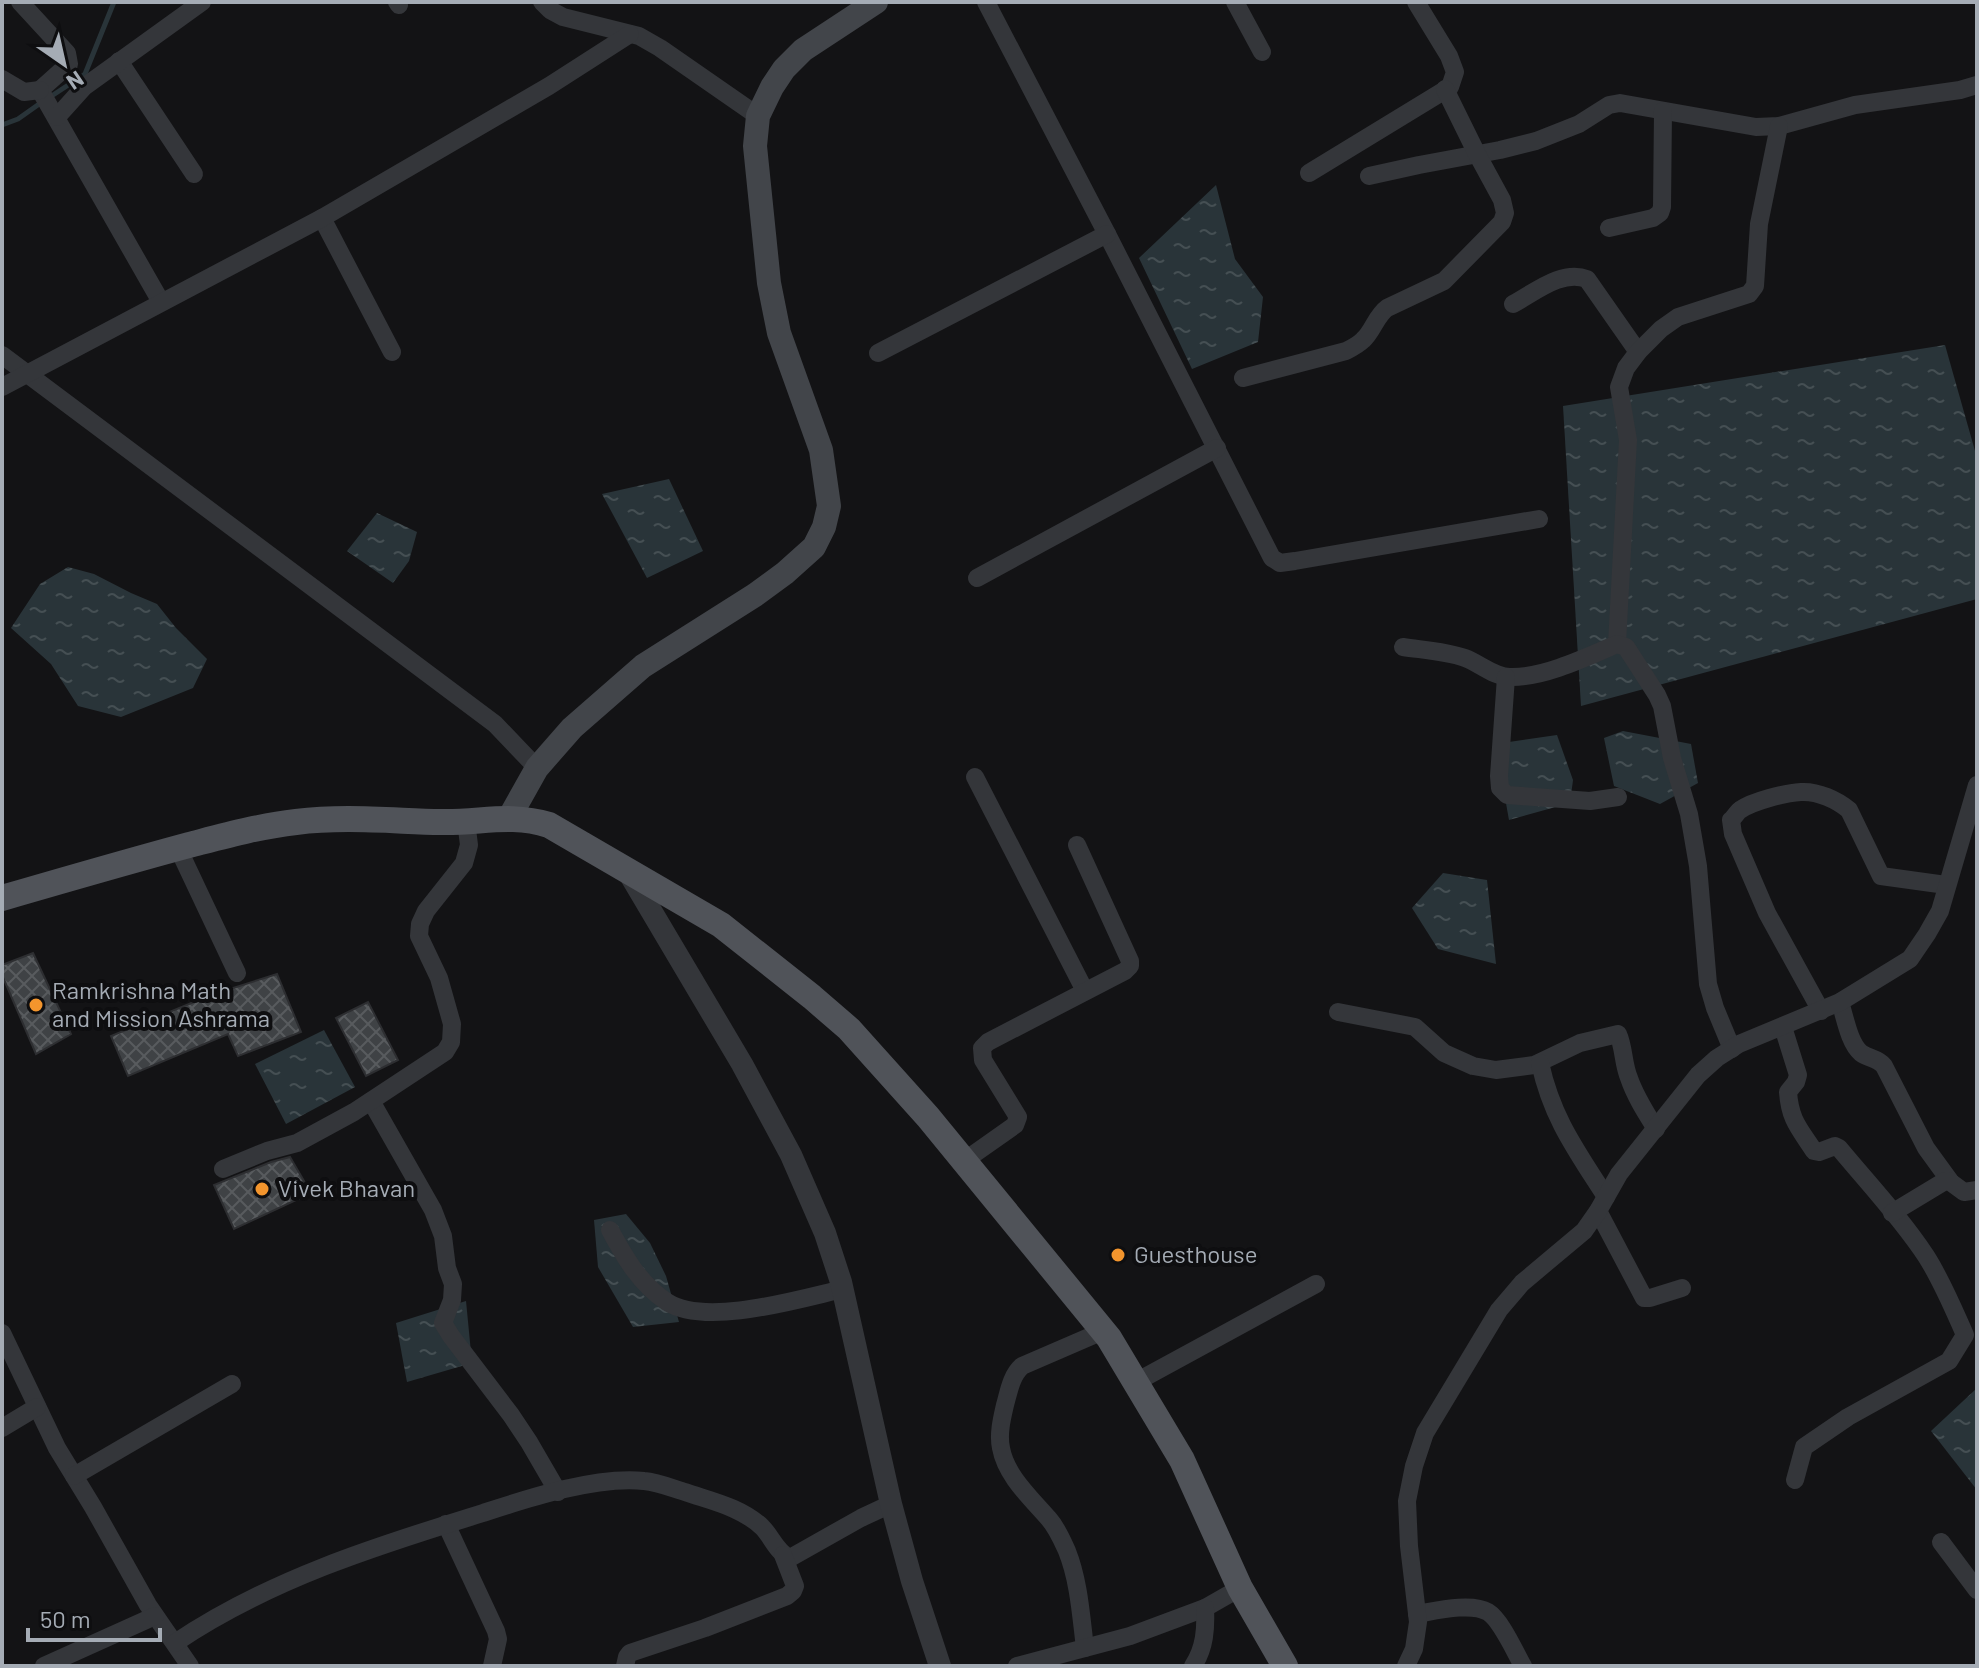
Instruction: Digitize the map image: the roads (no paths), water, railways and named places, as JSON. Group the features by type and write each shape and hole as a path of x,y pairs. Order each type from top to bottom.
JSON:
{"main road":[{"path":"509,818 537,768 572,728 643,666 785,573 814,547 824,527 829,506 821,450 779,333 769,283 755,146 758,116 784,69 803,50 876,2"},
{"path":"2,898 239,832 295,822 336,818 445,822 509,818 549,825 721,925 849,1029 928,1117 1103,1331 1182,1460 1240,1588 1285,1666"}],"street":[{"path":"2,79 24,92 42,93 69,64 67,53 20,2"},
{"path":"56,115 84,87 202,2"},
{"path":"542,2 563,17 639,36 758,116"},
{"path":"986,2 1272,558 1280,563 1539,519"},
{"path":"1235,2 1262,52"},
{"path":"1309,173 1450,87 1455,72 1449,56 1416,2"},
{"path":"2,387 322,218 549,86 630,34"},
{"path":"119,61 194,174"},
{"path":"1369,176 1536,141 1579,124 1609,105 1620,103 1756,127 1779,126 1855,105 1977,85"},
{"path":"1243,378 1346,351 1365,339 1380,313 1387,308 1444,281 1502,222 1505,213 1502,200 1445,89"},
{"path":"42,93 161,302"},
{"path":"1609,228 1653,218 1660,213 1663,111"},
{"path":"1617,644 1628,440 1619,387 1626,368 1661,329 1678,317 1749,294 1755,286 1759,224 1779,126"},
{"path":"322,218 392,352"},
{"path":"878,353 1107,234"},
{"path":"1513,304 1565,276 1580,276 1587,279 1638,352"},
{"path":"2,355 495,724 537,768"},
{"path":"977,578 1217,448"},
{"path":"1403,647 1451,654 1511,678 1572,663 1617,644 1626,647 1662,706 1696,852 1708,984 1732,1049"},
{"path":"1506,677 1500,788 1507,795 1575,801 1618,797"},
{"path":"975,777 1085,991"},
{"path":"1406,1666 1414,1649 1418,1622 1407,1501 1414,1466 1425,1433 1499,1310 1522,1283 1584,1231 1619,1174 1698,1075 1717,1058 1739,1044 1840,1002 1910,959 1940,911 1977,785"},
{"path":"1821,1011 1767,913 1733,834 1731,820 1739,810 1761,800 1803,792 1840,802 1849,810 1881,876 1946,885"},
{"path":"223,1169 297,1143 371,1101 445,1052 451,1042 452,1024 439,978 419,936 420,924 426,911 464,863 469,845 466,821"},
{"path":"964,1161 1015,1125 1018,1117 983,1060 982,1048 1130,966 1077,845"},
{"path":"178,848 237,973"},
{"path":"627,870 742,1064 791,1155 825,1233 843,1289 891,1504 940,1666"},
{"path":"1840,1002 1854,1043 1864,1055 1880,1060 1926,1148 1964,1188 1977,1208"},
{"path":"1338,1012 1405,1023 1415,1027 1444,1053 1473,1066 1496,1070 1534,1065 1580,1043 1618,1034 1629,1079 1656,1129"},
{"path":"1783,1027 1798,1075 1788,1092 1793,1118 1814,1151 1835,1146 1839,1148 1892,1213 1925,1255 1946,1290 1965,1335 1949,1361 1848,1417 1804,1447 1795,1480"},
{"path":"1540,1063 1560,1122 1602,1204 1644,1298 1682,1288"},
{"path":"371,1101 433,1210 443,1236 447,1268 453,1284 452,1300 443,1323 511,1415 558,1492"},
{"path":"1892,1213 1945,1181 1964,1188"},
{"path":"610,1230 633,1271 677,1307 698,1311 744,1310 843,1289"},
{"path":"1136,1382 1316,1284"},
{"path":"1085,1648 1075,1575 1068,1554 1049,1519 1032,1503 1012,1475 1001,1448 1000,1430 1016,1371 1103,1331"},
{"path":"2,1333 57,1448 155,1616 190,1666"},
{"path":"74,1476 232,1384"},
{"path":"2,1428 37,1407"},
{"path":"175,1643 227,1612 367,1550 509,1504 589,1484 645,1481 666,1486 728,1506 761,1527 783,1555 795,1586 793,1591 705,1628 630,1653 625,1666"},
{"path":"783,1555 790,1558 799,1554 891,1504"},
{"path":"446,1524 496,1631 498,1639 492,1666"},
{"path":"1941,1542 1977,1590"},
{"path":"1017,1666 1130,1636 1205,1608 1240,1588"},
{"path":"1417,1614 1464,1607 1488,1612 1523,1666"},
{"path":"1193,1666 1205,1635 1205,1608"},
{"path":"44,1666 155,1616"}],"water":[{"path":"1216,185 1235,259 1263,297 1258,342 1192,369 1139,258"},
{"path":"1945,345 1977,458 1977,599 1581,706 1563,406"},
{"path":"669,479 703,551 647,578 602,494"},
{"path":"377,513 417,532 409,561 393,583 347,551"},
{"path":"68,567 94,574 157,604 207,659 193,688 121,717 78,706 51,664 11,628 40,584"},
{"path":"1623,731 1691,744 1698,783 1660,804 1614,786 1604,738"},
{"path":"1557,735 1573,780 1570,803 1509,820 1502,781 1509,742"},
{"path":"1443,873 1487,880 1496,964 1438,949 1412,908"},
{"path":"324,1030 355,1087 286,1124 255,1064"},
{"path":"626,1214 650,1243 666,1276 679,1322 633,1327 598,1267 594,1220"},
{"path":"466,1301 472,1363 407,1382 396,1323"},
{"path":"1977,1388 1977,1490 1931,1431"}],"waterway":[{"path":"50,97 85,74 114,2"},
{"path":"2,125 18,119 42,102"}],"place":[{"name":"Ramkrishna Math and Mission Ashrama","path":"36,1005"},
{"name":"Vivek Bhavan","path":"262,1189"},
{"name":"Guesthouse","path":"1118,1255"}]}
